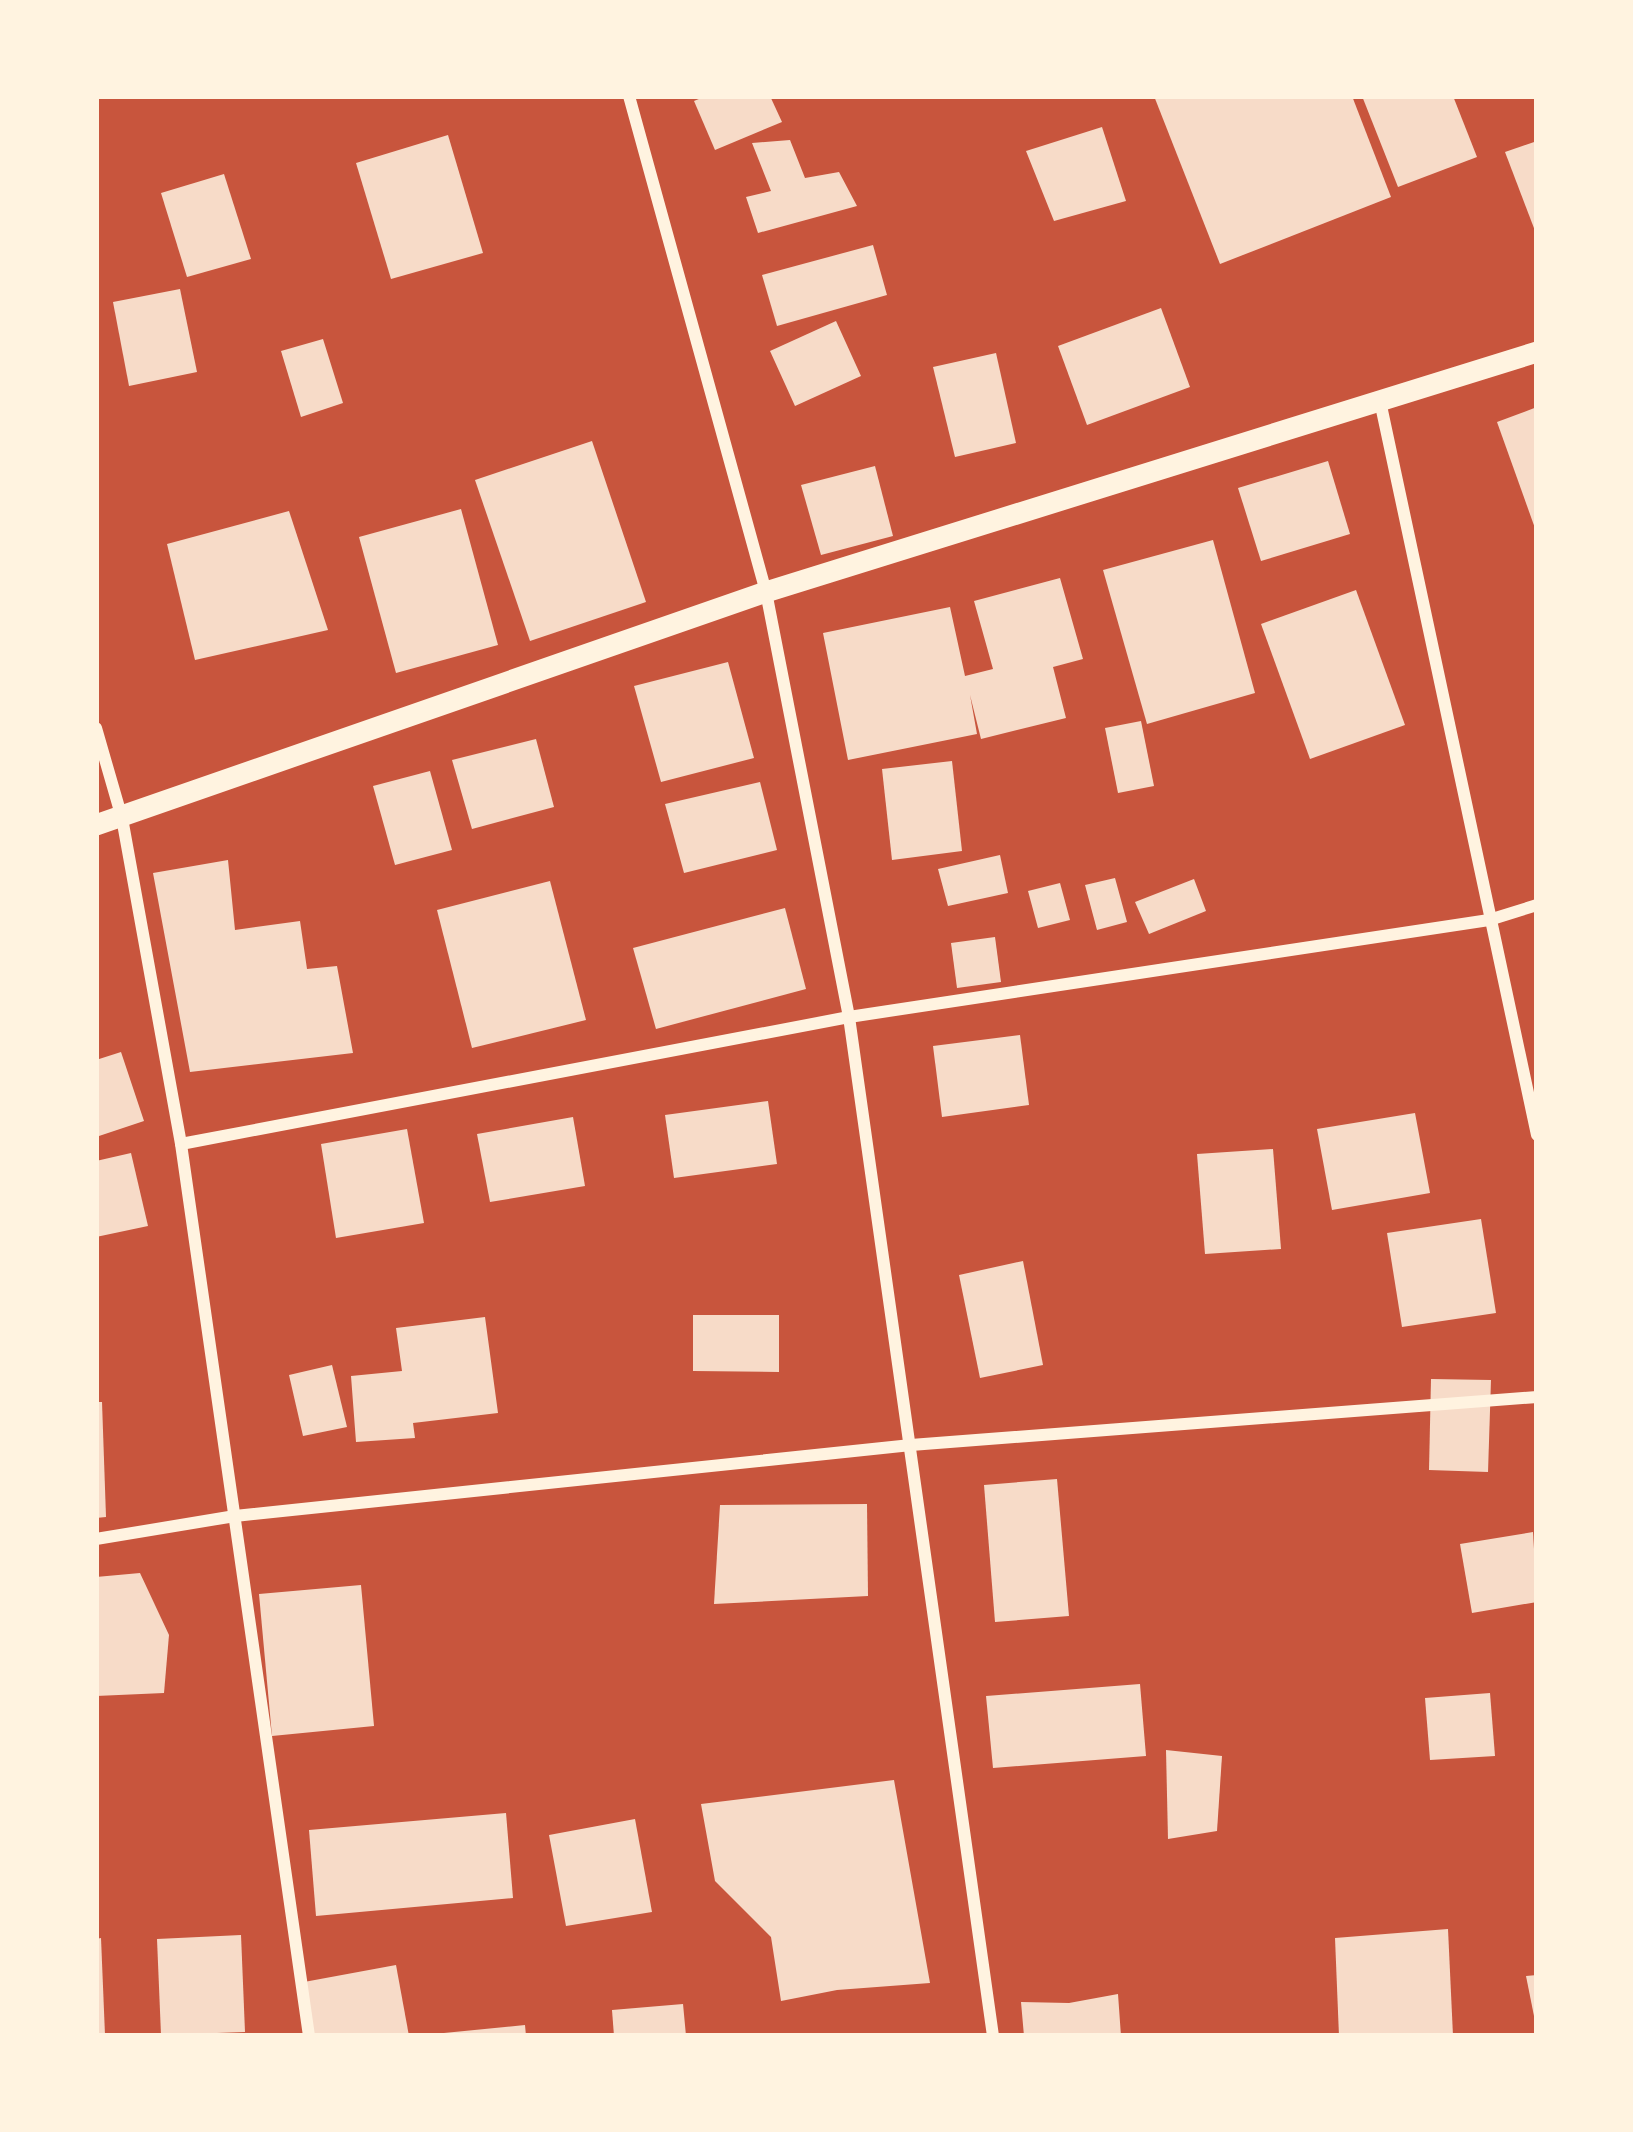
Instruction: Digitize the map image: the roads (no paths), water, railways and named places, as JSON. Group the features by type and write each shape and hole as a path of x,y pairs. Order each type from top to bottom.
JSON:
{"street":[{"path":"629,96 766,592 849,1017 993,2036"},
{"path":"96,825 766,592 1537,352"},
{"path":"1380,401 1537,1135"},
{"path":"96,728 122,818 181,1144 309,2036"},
{"path":"181,1144 849,1017 1489,920 1537,905"},
{"path":"96,1539 235,1516 911,1445 1537,1397"}]}
